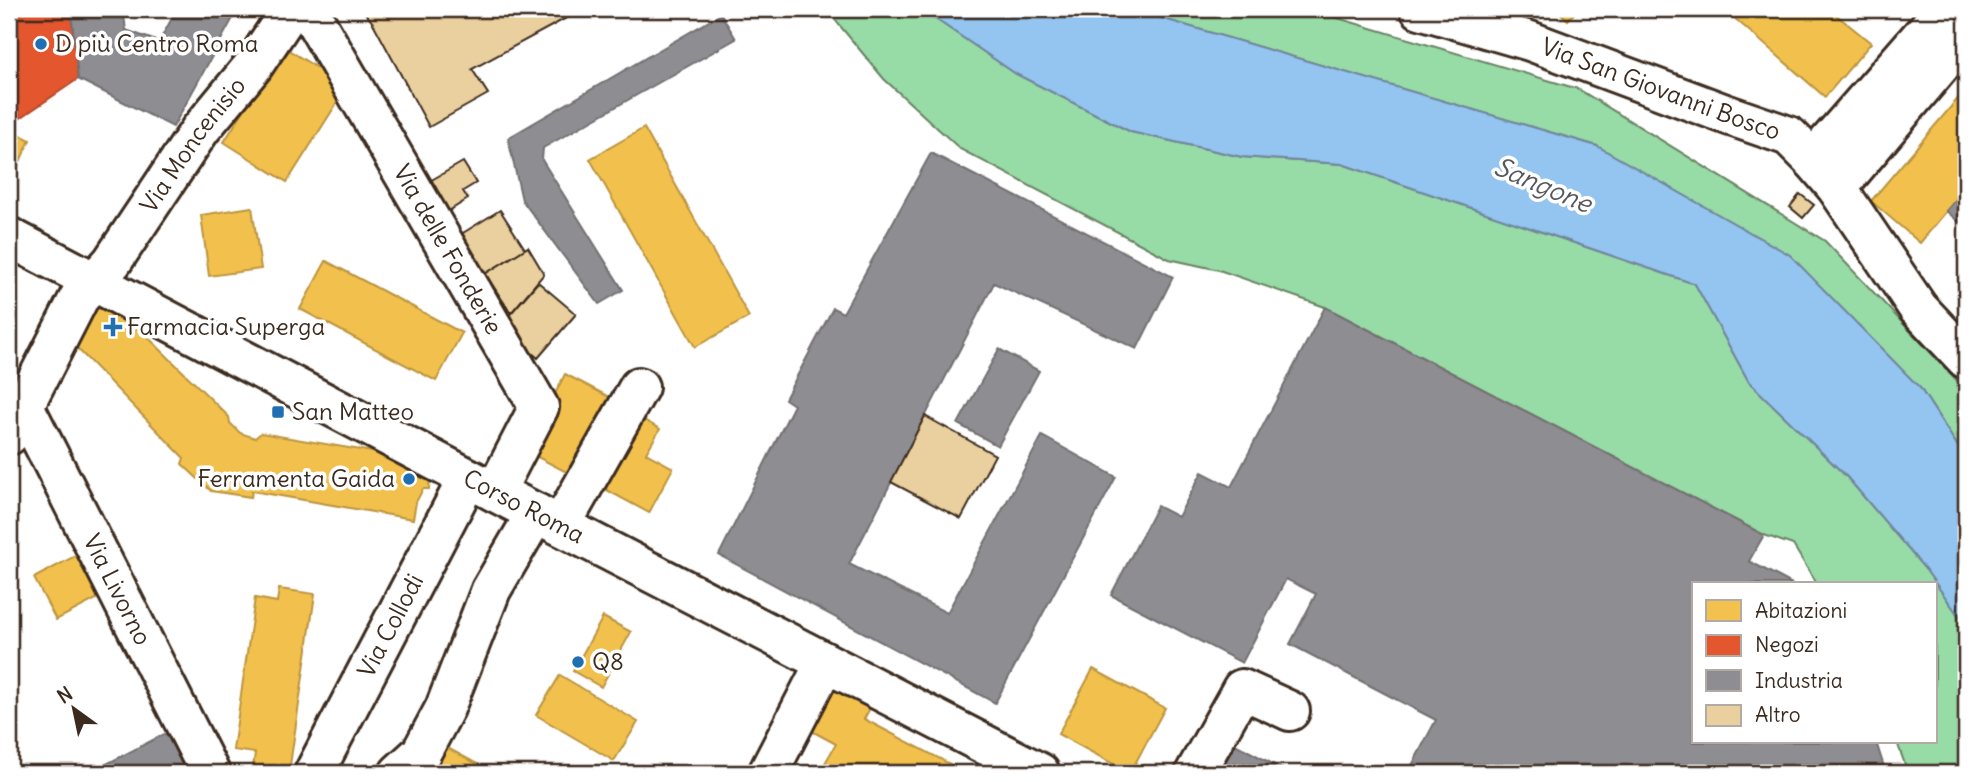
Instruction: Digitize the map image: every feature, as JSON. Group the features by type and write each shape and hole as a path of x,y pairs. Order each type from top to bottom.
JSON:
{"street":[{"name":"Via Moncenisio","path":"17,420 79,298 122,247 200,130 253,66 291,9"},
{"name":"Via delle Fonderie","path":"308,9 538,407 482,485"},
{"name":"Via San Giovanni Bosco","path":"1420,9 1530,41 1789,136 1825,174 1918,308 1966,359"},
{"path":"1825,174 1947,9 1966,23"},
{"path":"1825,174 1966,36"},
{"name":"Corso Roma","path":"9,237 1040,773"},
{"path":"399,773 421,753 445,708 491,590 548,519 639,387"},
{"name":"Via Livorno","path":"17,420 210,773"},
{"name":"Via Collodi","path":"314,773 482,485"},
{"path":"768,773 825,663"},
{"path":"1195,773 1242,689 1290,711"}],"green space":[{"path":"826,9 921,9 1016,74 1131,132 1242,157 1342,164 1695,284 1749,382 1847,477 1935,582 1816,582 1793,545 1764,535 1325,307 1219,270 1169,259 960,149 884,79"},
{"path":"1130,9 1307,9 1578,89 1825,241 1966,390 1966,459 1920,388 1597,146"},
{"path":"1937,585 1966,626 1966,773 1908,773 1898,744 1937,744"}],"water":[{"name":"Sangone","path":"921,9 1130,9 1597,146 1790,255 1920,388 1966,459 1966,626 1937,582 1847,477 1749,382 1695,284 1342,164 1242,157 1131,132 1016,74"}],"building: Abitazioni":[{"path":"1556,9 1578,9 1568,20"},
{"path":"1724,9 1829,9 1871,43 1825,97"},
{"path":"284,47 347,87 287,182 224,142"},
{"path":"1966,89 1966,188 1920,243 1871,201"},
{"path":"644,128 749,317 695,347 590,159"},
{"path":"9,129 30,140 9,185"},
{"path":"252,207 261,269 209,276 201,215"},
{"path":"326,261 462,333 436,381 300,309"},
{"path":"99,289 229,417 230,423 240,433 255,438 261,433 437,463 430,476 429,489 423,489 416,502 413,519 252,491 251,497 211,491 182,464 184,458 70,341"},
{"path":"565,374 615,400 576,477 526,451"},
{"path":"630,412 660,429 646,453 673,468 649,513 592,482"},
{"path":"86,550 108,593 56,620 34,578"},
{"path":"279,589 315,594 289,772 253,767 255,753 233,750 255,598 277,602"},
{"path":"603,617 631,632 601,687 573,671"},
{"path":"1093,669 1165,708 1130,773 1058,734"},
{"path":"824,672 875,699 864,719 967,773 845,773 825,763 836,744 797,723"},
{"path":"560,675 638,722 614,761 536,715"},
{"path":"442,745 494,773 426,773"}],"building: Negozi":[{"name":"D più Centro Roma","path":"9,9 71,9 78,79 13,123 9,120"}],"building: Industria":[{"path":"71,9 123,9 126,30 159,42 177,9 238,9 173,127 78,79"},
{"path":"721,14 736,39 543,148 542,160 623,290 599,304 522,200 508,138"},
{"path":"931,153 1173,277 1137,349 994,283 849,564 947,613 1042,436 1116,477 995,703 719,555 794,405 785,399 833,308 843,313"},
{"path":"1960,195 1966,200 1966,228 1946,211"},
{"path":"1325,307 1764,535 1749,561 1788,582 1692,582 1692,744 1877,744 1886,773 1408,773 1436,720 1290,644 1316,594 1286,579 1242,663 1111,595 1157,506 1178,517 1202,472 1231,487"},
{"path":"999,349 1039,371 998,446 958,424"},
{"path":"172,730 196,773 89,773"},
{"path":"1231,742 1290,773 1214,773"}],"building: Altro":[{"path":"362,9 583,9 472,69 488,94 429,127 373,23"},
{"path":"463,162 476,183 463,191 468,199 439,217 421,186"},
{"path":"1800,194 1814,205 1803,218 1790,207"},
{"path":"500,210 525,249 474,281 450,241"},
{"path":"528,247 544,274 511,313 485,274"},
{"path":"538,282 576,314 538,358 500,326"},
{"path":"925,416 995,455 961,519 891,482"}],"place":[{"name":"D più Centro Roma","path":"41,44"},
{"name":"Farmacia Superga","path":"113,327"},
{"name":"San Matteo","path":"278,412"},
{"name":"Ferramenta Gaida","path":"409,479"},
{"name":"Q8","path":"578,662"}]}
